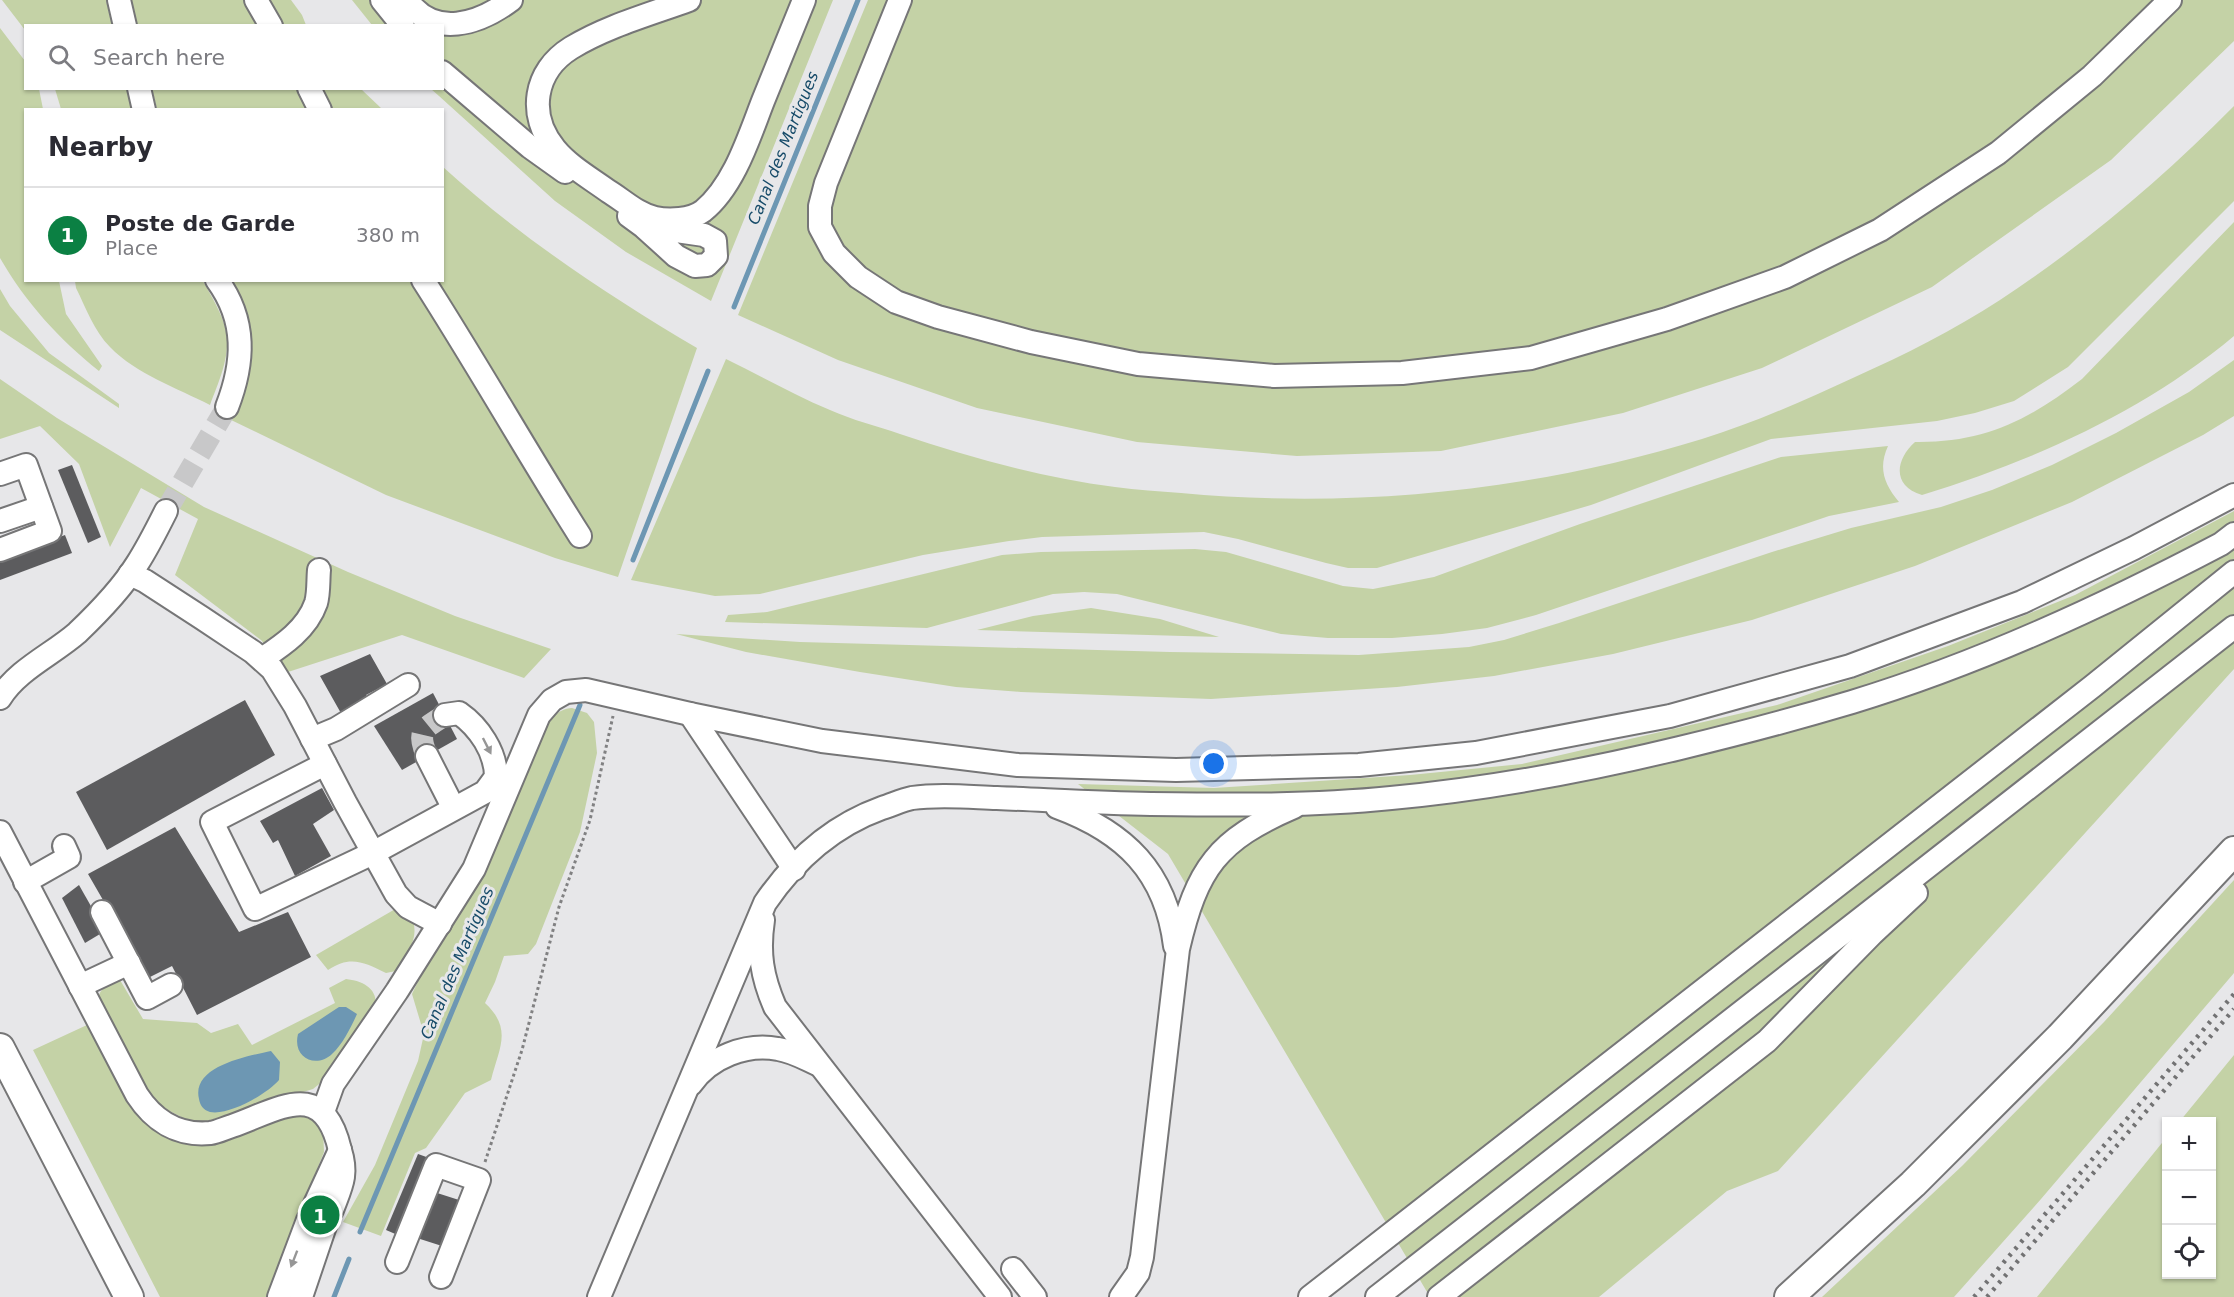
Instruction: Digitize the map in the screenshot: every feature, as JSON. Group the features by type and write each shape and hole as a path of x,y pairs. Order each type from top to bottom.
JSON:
{"main road":[{"path":"1789,1297 1913,1184 2060,1037 2234,851"},
{"path":"0,1048 129,1297"}],"lane":[{"path":"119,0 125,24"},
{"path":"256,0 270,24"},
{"path":"382,0 401,24"},
{"path":"407,0 413,9 429,19 452,25 482,19 511,0"},
{"path":"689,0 606,31 571,48 554,63 544,76 538,90 538,114 547,138 556,150 579,171 643,215 657,219 668,220 698,214 713,201 736,167 804,0"},
{"path":"900,0 826,183 819,206 820,227 834,253 858,277 896,302 1031,342 1138,364 1274,376 1402,373 1531,357 1667,320 1785,277 1880,230 1998,153 2092,76 2170,0"},
{"path":"444,74 530,147 644,227"},
{"path":"139,90 144,108"},
{"path":"310,90 319,108"},
{"path":"218,282 234,312 241,352 236,383 227,407"},
{"path":"424,282 462,341 528,455 580,536"},
{"path":"0,474 26,465 50,531 0,549"},
{"path":"323,1112 333,1084 440,924 474,868 539,715 552,700 566,692 586,690 834,743 1018,765 1198,770 1359,765 1476,753 1670,716 1850,666 2022,602 2134,548 2234,495"},
{"path":"0,521 41,507"},
{"path":"0,698 5,689 76,633 130,574 166,511"},
{"path":"599,1297 765,903 779,883 823,838 861,815 910,798 956,796 1150,804 1304,804 1390,798 1550,776 1718,739 1854,701 1938,672 2037,633 2157,578 2222,544 2234,534"},
{"path":"262,659 292,638 308,618 316,602 319,570"},
{"path":"1310,1297 2093,686 2234,572"},
{"path":"130,574 145,581 202,618 262,659 272,669 396,894 408,907 440,924"},
{"path":"1377,1297 2234,627"},
{"path":"312,739 345,724 408,685"},
{"path":"325,764 212,822 255,909 373,853 484,792 496,777 496,767 478,729 459,713 445,715"},
{"path":"690,714 794,868"},
{"path":"427,756 453,807"},
{"path":"1037,800 1083,816 1106,829 1144,864 1158,885 1167,908 1177,960"},
{"path":"1121,1297 1138,1273 1142,1257 1177,960 1185,917 1206,870 1236,837 1256,824 1304,804"},
{"path":"1439,1297 1767,1041 1872,934 2003,809"},
{"path":"0,832 137,1095 155,1118 173,1128 189,1132 212,1133 282,1106 308,1104 323,1112 335,1130 345,1176 320,1215 279,1297"},
{"path":"25,882 69,857 64,846"},
{"path":"765,903 760,937 761,963 765,985 775,1007 993,1295"},
{"path":"102,912 147,998 171,985"},
{"path":"80,986 129,963"},
{"path":"682,1098 697,1076 732,1052 754,1048 777,1048 796,1054 819,1066"},
{"path":"398,1262 436,1165 478,1180 441,1277"},
{"path":"301,1297 320,1215"},
{"path":"1013,1269 1035,1297"}],"path":[{"path":"478,1180 522,1050 559,907 590,820 617,696"}],"green space":[{"path":"2,0 106,0 112,24 24,24 24,29"},
{"path":"129,0 249,0 263,24 136,24"},
{"path":"259,0 291,0 306,24 274,24"},
{"path":"352,0 833,0 711,301 626,252 555,201 432,90 444,90 444,24 371,24"},
{"path":"868,0 892,0 813,226 886,305 1240,379 1581,353 1874,238 2179,0 2234,0 2234,41 2111,160 1932,287 1762,368 1623,413 1441,451 1297,456 1137,442 977,408 838,360 738,315"},
{"path":"907,0 2157,0 2032,116 1907,204 1798,264 1554,345 1454,361 1320,370 1188,362 1004,329 923,306 870,280 829,233 830,190"},
{"path":"0,28 24,60 24,90 39,90 43,108 24,108 24,282 59,282 66,314 102,366 99,371 44,319 0,258"},
{"path":"55,90 128,90 133,108 61,108"},
{"path":"152,90 362,90 381,108 157,108"},
{"path":"2234,106 2234,201 2068,367 2014,401 1975,413 1937,421 1771,439 1591,505 1377,568 1348,568 1204,532 1042,537 1009,541 923,555 760,594 715,596 631,580 726,359 838,414 979,459 1088,483 1181,493 1312,499 1444,492 1509,483 1574,472 1638,457 1721,433 1798,403 1929,342 2032,279 2093,233 2179,159"},
{"path":"444,168 472,193 565,264 697,348 618,577 555,558 386,495 229,419 250,350 251,334 241,301 230,282 444,282"},
{"path":"2234,222 2234,336 2163,388 2086,431 2006,466 1922,495 1905,485 1901,479 1901,464 1908,449 1915,442 1963,438 2005,426 2043,406 2082,379"},
{"path":"75,282 204,282 222,319 227,341 223,369 210,405 157,380 120,357 99,334"},
{"path":"0,289 10,306 49,353 119,404 119,408 0,330"},
{"path":"2234,360 2234,416 2203,435 2072,502 1915,566 1752,620 1613,654 1494,676 1397,687 1211,699 1021,692 956,687 860,672 746,652 676,634 800,642 1170,652 1359,655 1469,647 1504,640 1559,623 1851,528 1941,507 1992,490 2052,465 2116,433 2189,392"},
{"path":"0,379 57,418 204,507 348,572 455,616 551,649 524,678 402,635 288,672 261,640 175,575 198,519 141,488 110,547 79,464 40,426 0,439"},
{"path":"1888,446 1883,462 1884,475 1899,502 1829,516 1536,615 1487,628 1392,638 1328,638 1281,634 1117,594 1084,592 1053,594 927,628 725,622 728,615 767,612 1002,555 1041,552 1195,549 1226,552 1343,586 1373,589 1434,577 1580,524 1781,457"},
{"path":"2234,511 2234,669 1778,1171 1727,1191 1599,1297 1430,1297 1168,854 1078,784 1214,788 1410,775 1522,764 1777,705 1948,646 2075,595"},
{"path":"1091,608 1160,619 1219,637 977,630 1033,616"},
{"path":"572,708 587,713 594,722 597,753 580,832 536,944 528,954 504,956 485,1003 494,1012 499,1022 502,1039 491,1080 465,1093 426,1148 415,1153 381,1236 343,1222 375,1165 418,1061 424,1034 412,994 485,864 541,731 558,713"},
{"path":"2234,880 2234,973 1954,1297 1822,1297 1962,1166 2104,1022"},
{"path":"397,908 413,921 414,935 396,971 386,973 364,963 350,961 328,970 316,955"},
{"path":"346,979 357,981 371,989 376,1004 323,1081 313,1089 204,1122 187,1120 154,1103 99,1001 102,990 120,980 143,1019 197,1023 211,1033 238,1024 252,1045 335,1003 329,988"},
{"path":"87,1025 136,1108 165,1133 279,1115 311,1116 323,1129 324,1152 266,1297 160,1297 33,1050"},
{"path":"2234,1055 2234,1297 2037,1297 2162,1143 2162,1279 2216,1279 2216,1117 2183,1117"}],"water":[{"path":"339,1007 346,1007 357,1014 343,1040 326,1058 319,1061 307,1059 299,1049 298,1034"},
{"path":"271,1051 280,1062 279,1080 273,1086 247,1103 227,1111 210,1112 202,1107 199,1088 204,1078 212,1071 223,1064"}],"building":[{"path":"72,465 101,537 88,543 58,470"},
{"path":"65,535 72,553 0,580 0,560"},
{"path":"370,654 387,684 366,695 368,702 342,715 320,676"},
{"path":"433,693 457,739 402,770 374,726"},
{"path":"245,700 275,755 107,850 76,792"},
{"path":"322,788 334,810 313,824 331,856 295,876 278,840 273,843 260,821"},
{"path":"175,827 239,932 288,912 311,957 197,1015 172,966 148,978 88,874"},
{"path":"79,885 105,931 85,943 62,898"},
{"path":"418,1154 432,1159 400,1236 386,1230"},
{"path":"434,1192 459,1200 442,1246 417,1238"}],"waterway":[{"name":"Canal des Martigues","path":"734,307 858,0"},
{"name":"Canal des Martigues","path":"633,560 708,371"},
{"name":"Canal des Martigues","path":"360,1232 580,705"},
{"name":"Canal des Martigues","path":"334,1297 349,1259"}],"tunnel":[{"path":"166,511 227,407"},
{"path":"427,756 422,735 427,727 445,715"}],"railway":[{"path":"1974,1297 2234,994"},
{"path":"1987,1297 2234,1009"}],"place":[{"name":"Poste de Garde","path":"320,1215"}]}
